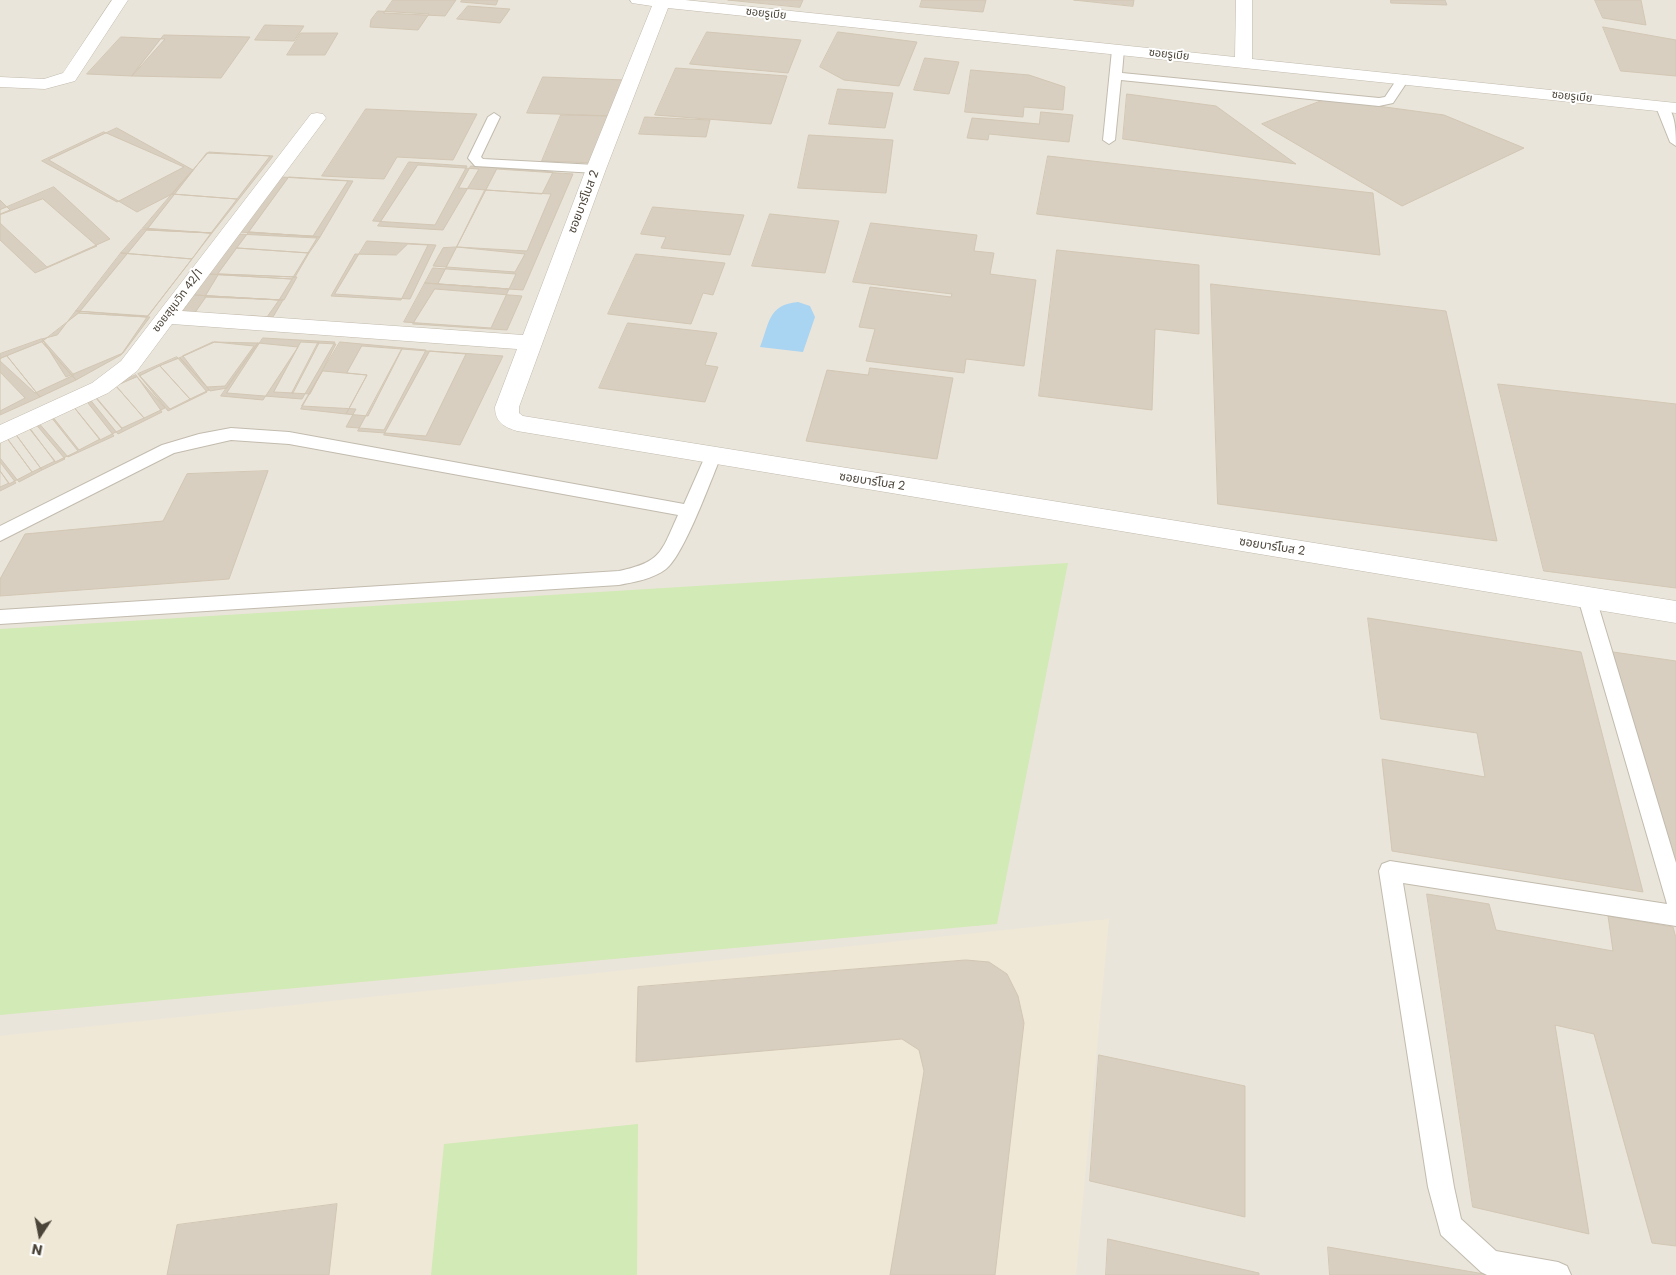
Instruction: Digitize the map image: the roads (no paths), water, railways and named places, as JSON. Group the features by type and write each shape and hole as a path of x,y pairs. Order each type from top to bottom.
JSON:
{"street":[{"path":"0,82 45,84 69,77 120,0"},
{"name":"ซอยรูเบีย","path":"638,0 988,34 1118,50 1669,107"},
{"path":"1243,62 1244,0"},
{"name":"ซอยบาร์โบส 2","path":"662,1 596,169 507,407 506,416 517,423 1676,612"},
{"name":"ซอยสุขุมวิท 42/1","path":"0,435 100,388 129,366 317,118"},
{"path":"165,318 531,343"}],"lane":[{"path":"1109,140 1118,50"},
{"path":"1116,76 1379,102 1390,100 1403,79"},
{"path":"1669,107 1676,142"},
{"path":"494,117 474,158 480,163 596,169"},
{"path":"0,534 168,449 199,440 231,434 289,438 689,511"},
{"path":"0,617 619,578 636,575 666,559 713,456"},
{"path":"1587,598 1676,899"},
{"path":"1558,1275 1490,1264 1450,1226 1441,1187 1390,870 1676,916"}],"water":[{"path":"798,302 810,306 815,317 803,352 760,347 771,316 775,311 788,304"}]}
